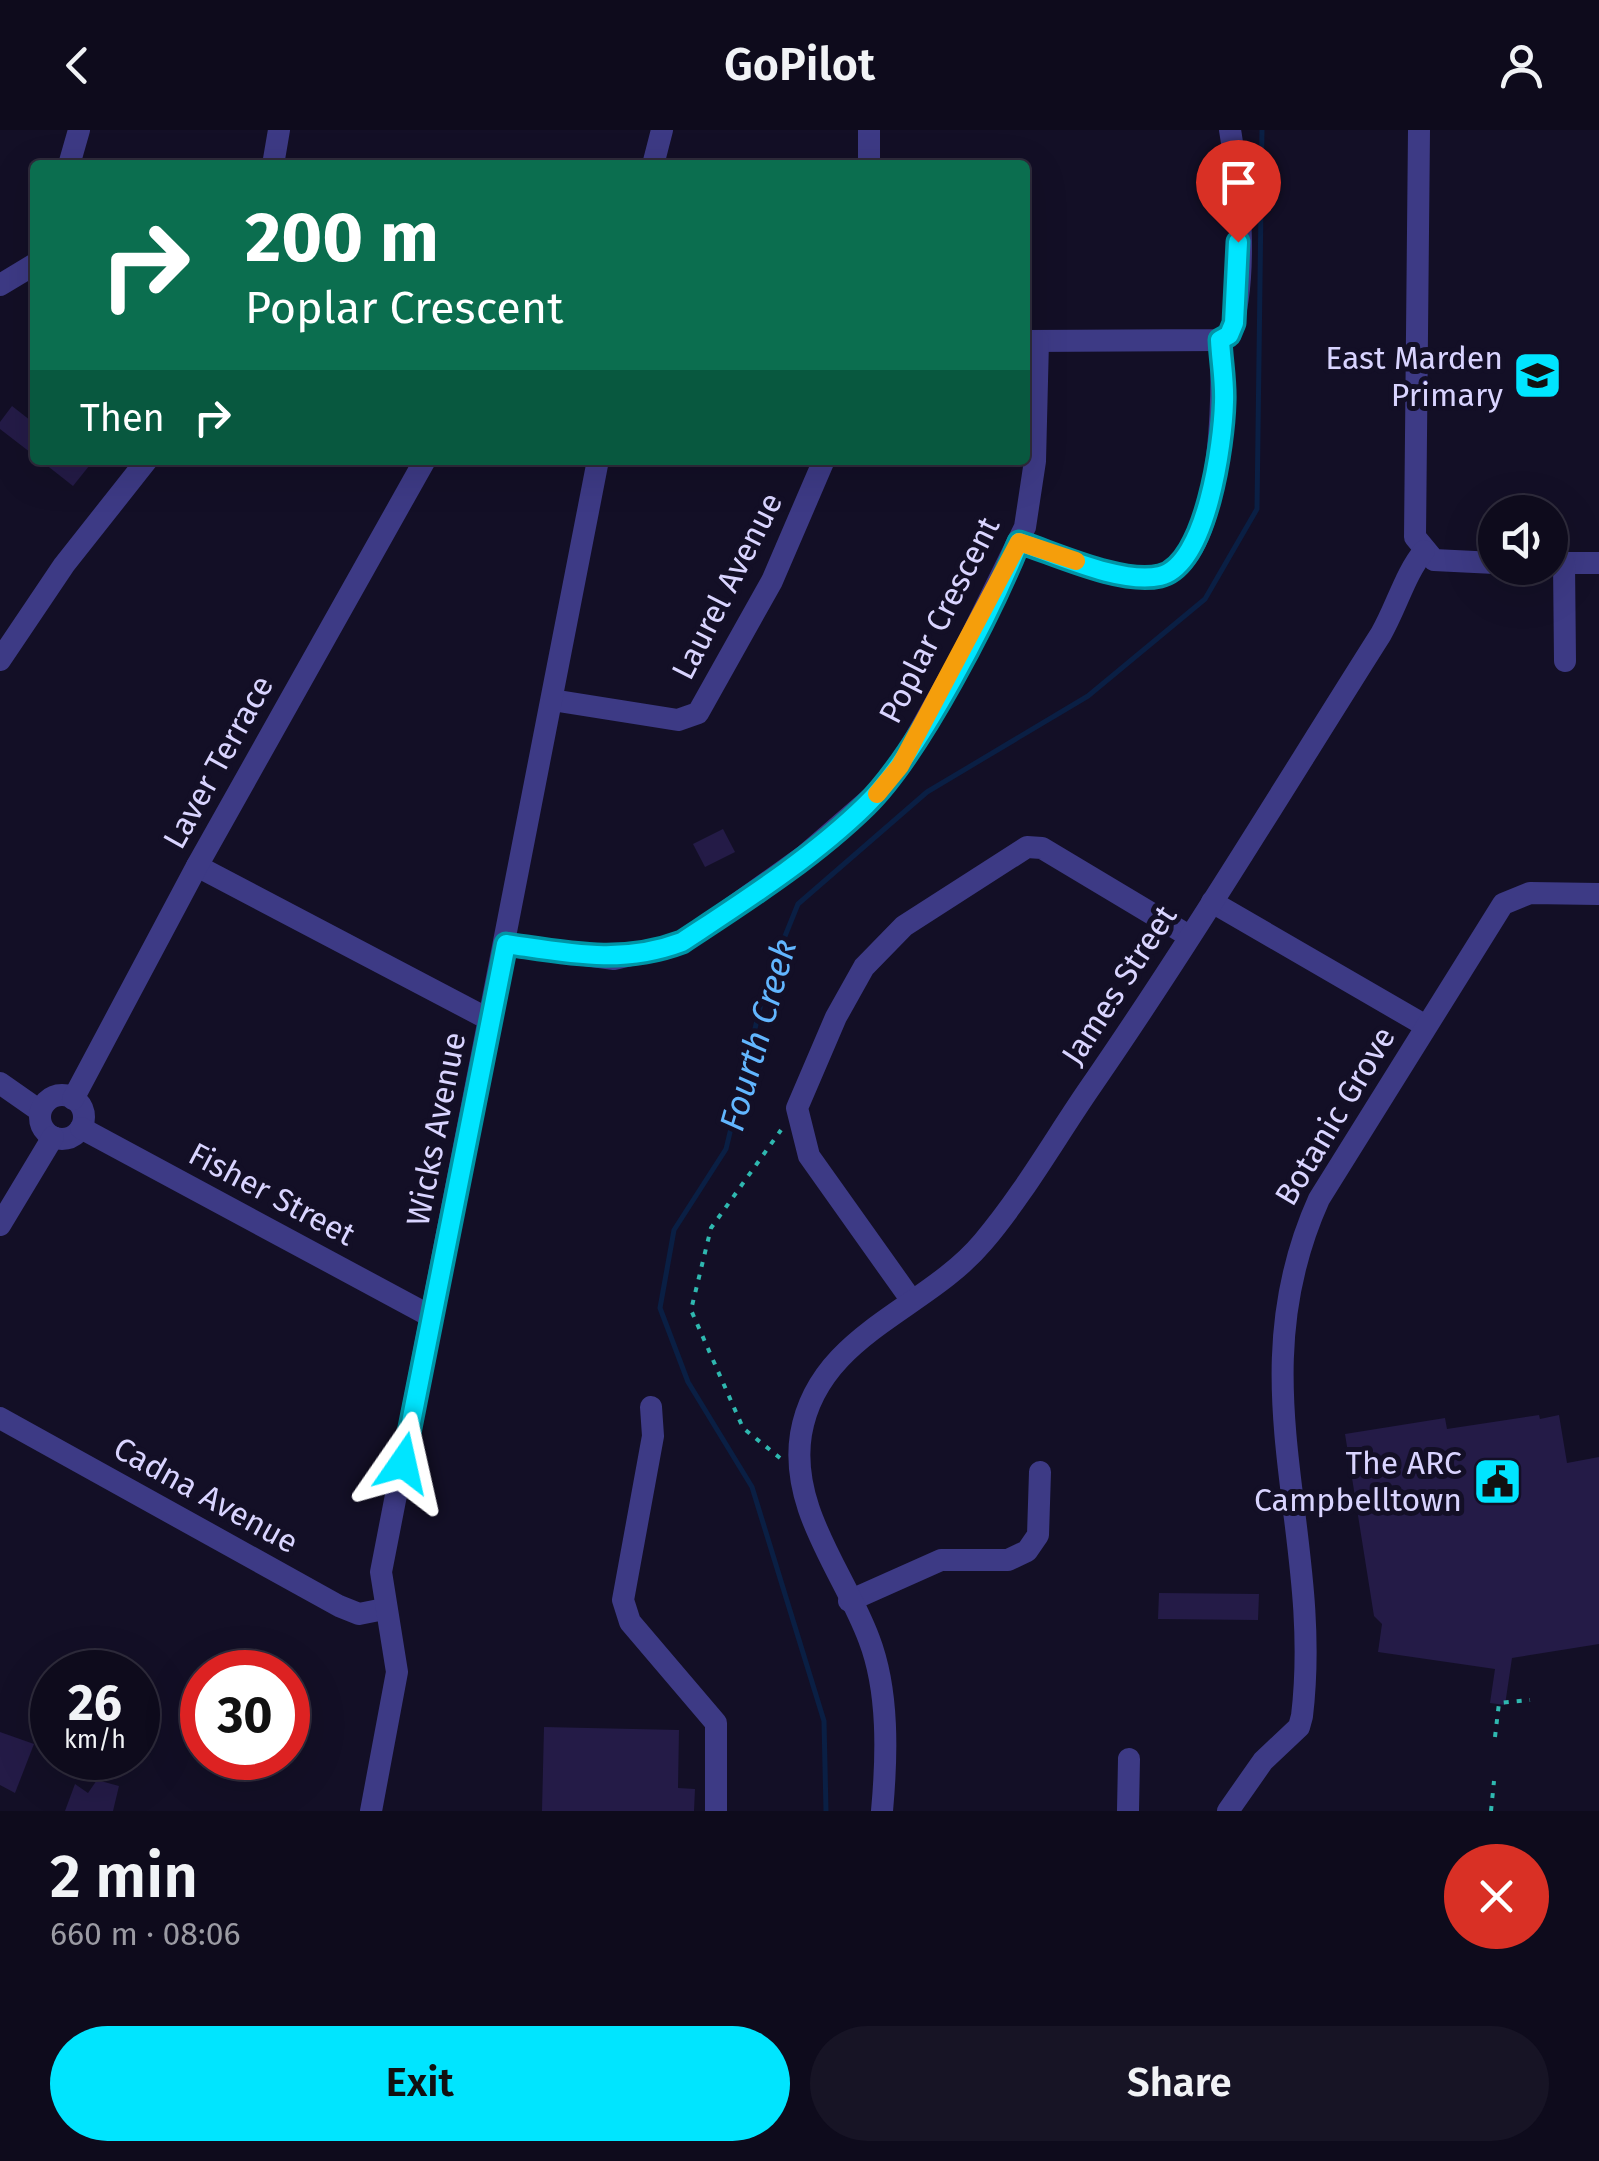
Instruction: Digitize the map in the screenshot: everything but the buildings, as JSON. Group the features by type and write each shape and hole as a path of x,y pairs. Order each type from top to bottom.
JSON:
{"street":[{"path":"70,160 79,130"},
{"path":"274,160 279,130"},
{"path":"653,160 662,130"},
{"path":"869,130 870,160"},
{"path":"1032,341 1220,340 1229,335 1234,323 1238,277 1237,171 1230,130"},
{"path":"1420,130 1416,537 1434,560 1478,563"},
{"path":"0,285 30,267"},
{"path":"1019,542 1112,573 1159,577 1174,570 1202,523 1219,458 1225,400 1220,340"},
{"name":"Poplar Crescent","path":"506,944 614,959 664,949 682,942 804,856 864,808 900,766 1019,542 1035,462 1032,341"},
{"path":"0,660 64,566 143,465"},
{"name":"Laver Terrace","path":"73,1098 197,866 423,465"},
{"name":"Wicks Avenue","path":"371,1811 397,1672 381,1572 506,944 594,465"},
{"name":"Laurel Avenue","path":"552,700 678,720 698,713 772,581 822,465"},
{"name":"James Street","path":"798,1474 808,1406 830,1366 985,1240 1163,982 1381,634 1408,585 1410,568 1424,551"},
{"path":"1568,563 1599,563"},
{"path":"1559,585 1565,661"},
{"path":"912,1300 809,1156 797,1108 848,990 864,967 904,926 1013,852 1042,848 1189,936"},
{"path":"197,866 490,1020"},
{"name":"Botanic Grove","path":"1228,1811 1263,1761 1299,1727 1304,1704 1304,1603 1282,1424 1284,1324 1293,1268 1319,1198 1504,904 1521,894 1599,894"},
{"path":"1212,902 1426,1026"},
{"path":"0,1083 40,1111 43,1129 53,1137 70,1138 81,1128 84,1115 73,1098 52,1096 40,1111"},
{"name":"Fisher Street","path":"81,1128 432,1318"},
{"path":"0,1225 53,1137"},
{"path":"651,1407 654,1436 623,1600 630,1622 716,1723 716,1811"},
{"name":"Cadna Avenue","path":"0,1418 338,1606 359,1614 384,1609"},
{"path":"849,1601 941,1560 1008,1560 1027,1551 1038,1535 1040,1472"},
{"path":"798,1474 849,1601 869,1637 878,1669 883,1701 882,1811"},
{"path":"1128,1811 1129,1760"}],"path":[{"path":"797,1108 712,1228 692,1310 743,1428 798,1474"},
{"path":"1496,1737 1499,1703 1530,1700"},
{"path":"1491,1811 1494,1781"}],"waterway":[{"name":"Fourth Creek","path":"826,1811 824,1721 752,1487 688,1382 660,1308 674,1230 726,1149 766,983 798,904 927,792 1088,696 1205,599 1257,509 1262,130"}],"slow traffic":[{"path":"877,794 900,766 1010,566 1019,542 1076,561"}],"place":[{"name":"East Marden Primary","path":"1538,376"},
{"name":"The ARC Campbelltown","path":"1497,1481"}],"route":[{"path":"403,1463 506,944 614,959 664,949 682,942 804,856 864,808 900,766 1010,566 1019,542 1112,573 1159,577 1174,570 1202,523 1219,458 1225,400 1220,340 1229,335 1234,323 1238,242"}]}
